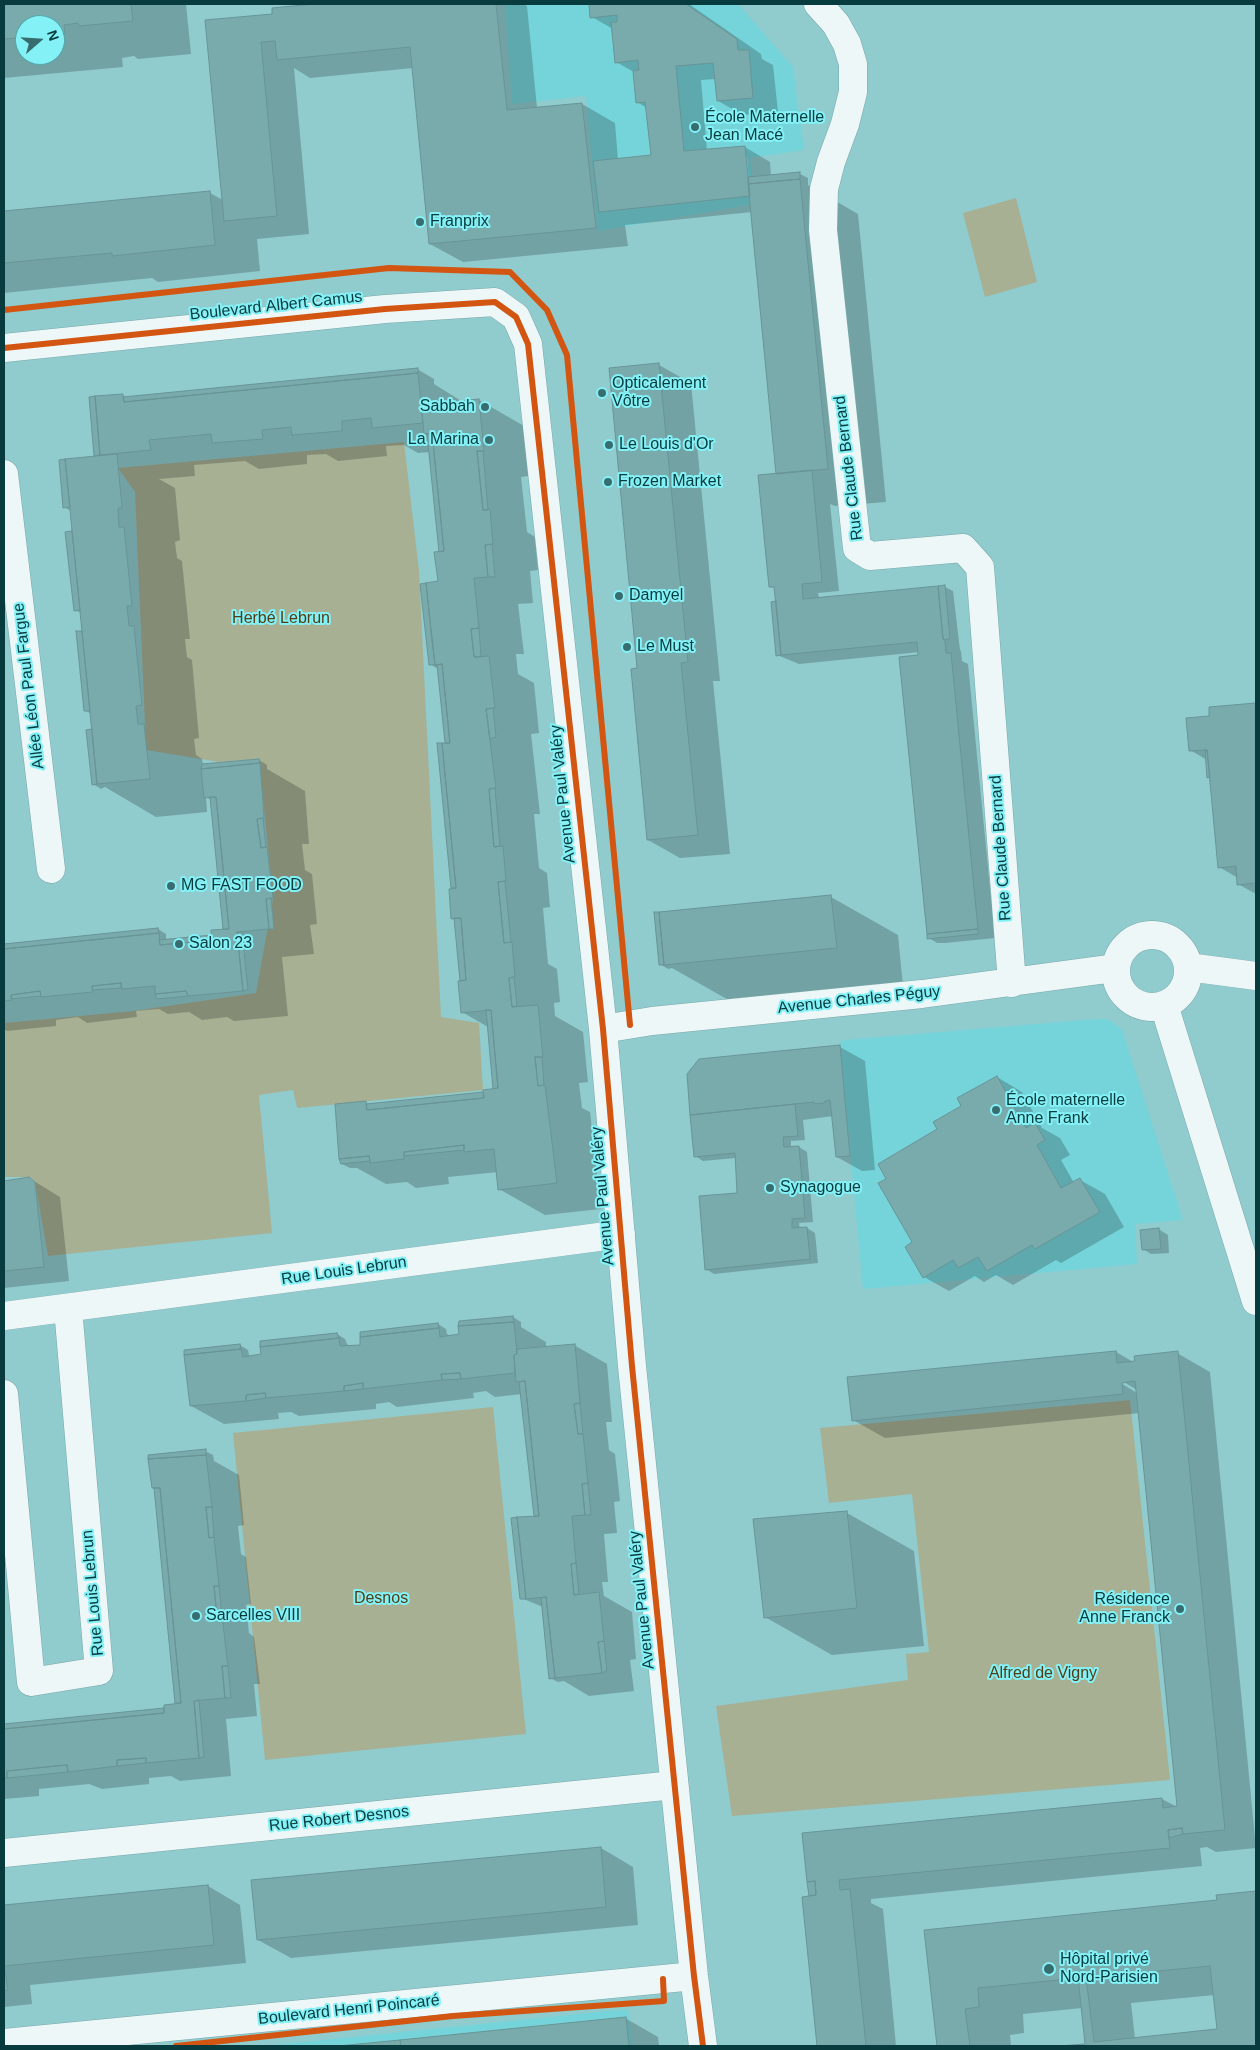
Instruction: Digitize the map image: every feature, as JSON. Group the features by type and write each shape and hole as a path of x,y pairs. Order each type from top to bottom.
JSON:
{"street":[{"name":"Rue Claude Bernard","path":"818,4 836,24 847,44 853,64 853,92 845,124 831,162 824,189 823,230 857,548 870,556 963,548 980,566 1012,983"},
{"name":"Boulevard Albert Camus","path":"4,348 385,309 495,302 516,317 528,344"},
{"name":"Avenue Paul Valéry","path":"528,344 603,1029 632,1366 694,1976 704,2046"},
{"name":"Allée Léon Paul Fargue","path":"4,474 51,869"},
{"path":"1155,935 1167,938 1177,945 1184,955 1188,967 1187,979 1183,990 1164,1005 1152,1008 1140,1006 1130,1000 1121,991 1116,980 1116,968 1124,947 1133,940 1143,936 1155,935"},
{"path":"1188,967 1256,976"},
{"name":"Avenue Charles Péguy","path":"603,1029 652,1021 922,994 1116,968"},
{"path":"1164,1005 1256,1301"},
{"name":"Rue Louis Lebrun","path":"4,1316 620,1234"},
{"name":"Rue Louis Lebrun","path":"4,1394 31,1682 99,1671 68,1308"},
{"name":"Rue Robert Desnos","path":"4,1853 674,1786"},
{"name":"Boulevard Henri Poincaré","path":"4,2044 694,1976"}],"shaded area":[{"name":"École Maternelle Jean Macé","path":"505,4 738,4 793,67 804,150 750,158 755,204 598,231 586,96 512,104"},
{"name":"École maternelle Anne Frank","path":"1106,1019 1122,1030 1183,1220 1135,1224 1137,1264 863,1289 840,1043 844,1040"},
{"path":"628,2009 632,2046 263,2046"}],"green space":[{"path":"1016,198 1037,282 985,297 963,213"},
{"name":"Herbé Lebrun","path":"404,442 419,571 441,1017 479,1023 483,1090 297,1108 293,1090 259,1095 272,1233 48,1256 35,1182 29,1177 4,1177 4,1023 133,1011 256,993 273,898 259,759 219,762 146,750 135,492 118,468"},
{"name":"Alfred de Vigny","path":"1130,1400 1170,1780 732,1816 716,1706 908,1680 906,1654 929,1652 912,1494 829,1503 820,1428"},
{"name":"Desnos","path":"493,1407 526,1734 265,1760 233,1433"}],"building":[{"path":"4,4 131,4 133,21 79,26 78,23 65,25 65,15 15,15 15,38 4,39"},
{"path":"314,4 496,4 507,110 582,103 596,228 429,244 410,47 277,60 275,41 261,42 277,216 224,221 205,20 272,14 272,8"},
{"name":"École Maternelle Jean Macé","path":"589,4 686,4 737,39 738,50 749,50 753,98 717,101 713,63 676,66 684,151 745,146 750,196 599,212 593,161 651,155 645,102 636,103 633,71 639,70 638,60 615,63 611,22 617,22 617,15 590,18"},
{"path":"800,172 800,179 748,184 748,177"},
{"path":"800,179 828,469 776,474 748,184"},
{"path":"210,191 215,245 112,256 112,253 4,263 4,211"},
{"path":"659,363 688,662 681,663 698,835 647,840 631,669 637,668 609,368"},
{"path":"418,368 418,373 124,402 123,397"},
{"path":"418,373 423,423 372,428 371,418 342,421 342,431 292,435 291,427 262,430 263,439 212,443 211,434 149,440 151,450 100,455 95,396 123,394 124,402"},
{"path":"95,396 100,455 94,456 89,397"},
{"path":"479,399 484,451 477,451 483,510 490,509 493,544 485,545 488,577 474,578 479,628 471,629 474,657 489,656 495,708 486,709 496,788 489,789 494,847 503,846 506,881 498,882 504,943 512,942 515,977 509,978 512,1007 538,1005 543,1057 535,1057 538,1086 545,1085 557,1183 498,1190 494,1149 464,1152 464,1145 404,1152 404,1159 370,1163 369,1156 339,1159 335,1104 366,1101 367,1110 484,1098 483,1090 498,1088 491,1010 461,1013 458,981 466,980 461,918 451,919 449,889 456,888 442,743 450,743 442,664 435,665 426,583 438,581 434,552 444,551 432,433 424,434 421,405"},
{"path":"432,433 444,551 439,552 427,434"},
{"path":"477,451 483,451 488,510 483,510"},
{"path":"117,454 122,507 118,509 119,527 124,527 132,606 127,606 129,626 134,626 142,705 136,706 138,724 144,724 150,779 97,784 65,459"},
{"path":"65,459 70,507 63,508 59,460"},
{"path":"812,470 822,582 802,584 803,599 938,586 943,639 945,640 946,653 951,653 978,929 927,934 899,657 918,655 917,642 781,655 774,587 769,587 758,475"},
{"path":"72,531 80,610 74,611 65,532"},
{"path":"492,544 495,577 488,577 485,545"},
{"path":"426,583 435,665 429,665 420,584"},
{"path":"945,585 950,638 945,640 943,639 938,586"},
{"path":"776,601 781,655 776,656 771,602"},
{"path":"479,628 481,657 474,657 471,629"},
{"path":"76,631 82,631 90,711 84,711"},
{"path":"442,664 450,743 445,743 437,665"},
{"path":"1256,703 1256,883 1237,885 1236,866 1218,868 1207,750 1189,751 1186,718 1209,716 1209,707"},
{"path":"493,708 496,737 490,739 486,709"},
{"path":"92,729 97,784 92,785 86,730"},
{"path":"437,743 442,743 456,888 451,888"},
{"path":"1205,750 1207,750 1210,777 1207,778"},
{"path":"259,759 260,763 201,769 202,764"},
{"path":"260,763 264,818 257,819 261,848 267,847 273,898 266,899 269,929 237,932 243,991 188,996 186,991 155,994 155,986 122,989 121,983 92,986 93,992 41,997 40,991 11,995 12,1000 4,1001 4,949 159,933 160,945 212,940 211,930 229,929 216,797 204,798 201,769"},
{"path":"495,788 500,846 494,847 489,789"},
{"path":"210,797 216,797 229,929 223,929"},
{"path":"263,818 266,847 261,848 257,819"},
{"path":"505,881 511,942 504,943 498,882"},
{"path":"831,895 837,948 664,965 659,912"},
{"path":"271,898 274,929 269,929 266,899"},
{"path":"654,912 659,912 664,965 659,965"},
{"path":"454,918 461,918 466,980 460,981"},
{"path":"158,928 159,933 4,949 4,944"},
{"path":"978,929 978,934 927,939 927,934"},
{"path":"237,932 242,932 248,990 243,991"},
{"path":"212,935 212,940 160,945 159,940"},
{"path":"514,977 517,1006 512,1007 509,978"},
{"path":"121,983 121,988 92,990 92,986"},
{"path":"40,991 41,996 11,999 11,995"},
{"path":"186,991 188,996 157,999 155,994"},
{"path":"486,1010 491,1010 498,1088 493,1089"},
{"path":"840,1045 850,1156 836,1157 830,1100 815,1104 814,1102 690,1115 687,1074 699,1059"},
{"path":"535,1057 542,1057 544,1085 538,1086"},
{"path":"997,1076 1026,1128 1035,1123 1045,1140 1037,1145 1061,1188 1080,1178 1100,1212 1035,1249 1032,1245 987,1271 978,1257 958,1268 953,1260 923,1278 905,1247 912,1242 878,1183 886,1179 878,1164 937,1129 933,1122 961,1106 957,1098"},
{"path":"483,1092 484,1098 367,1110 366,1104"},
{"name":"Synagogue","path":"795,1104 798,1136 783,1137 784,1147 799,1146 805,1218 792,1219 792,1228 807,1227 810,1259 705,1270 699,1196 737,1193 735,1153 694,1157 690,1115"},
{"path":"464,1145 464,1150 404,1156 404,1152"},
{"path":"369,1156 370,1161 341,1164 339,1159"},
{"path":"29,1177 35,1182 44,1267 4,1271 4,1181"},
{"path":"1159,1228 1161,1249 1142,1250 1140,1230"},
{"path":"513,1316 514,1322 458,1326 459,1321"},
{"path":"514,1322 517,1354 514,1355 515,1373 461,1379 460,1373 441,1374 442,1380 363,1389 363,1383 344,1386 344,1391 266,1398 265,1393 246,1395 246,1401 190,1406 184,1355 241,1349 243,1357 261,1354 260,1347 339,1338 340,1346 360,1345 360,1337 439,1328 440,1337 459,1334 458,1326"},
{"path":"438,1323 439,1328 360,1337 360,1332"},
{"path":"337,1333 339,1338 260,1347 260,1341"},
{"path":"240,1344 241,1349 184,1355 184,1350"},
{"path":"575,1344 580,1403 574,1404 578,1434 583,1434 588,1483 582,1484 585,1515 572,1516 576,1563 571,1564 574,1595 599,1592 604,1641 598,1642 602,1673 555,1678 546,1597 526,1599 517,1517 539,1516 525,1381 516,1382 514,1355 517,1354 517,1349"},
{"name":"Résidence Anne Franck","path":"1116,1351 1117,1363 1135,1361 1134,1356 1178,1351 1225,1830 1183,1834 1182,1828 1168,1830 1170,1848 839,1880 840,1890 850,1889 866,2046 817,2046 802,1897 816,1895 815,1881 807,1882 802,1833 1162,1798 1163,1808 1177,1806 1135,1381 1122,1383 1123,1394 852,1421 847,1377"},
{"path":"460,1373 461,1379 442,1380 441,1374"},
{"path":"525,1381 539,1516 534,1516 519,1382"},
{"path":"363,1383 363,1389 344,1391 344,1386"},
{"path":"265,1393 266,1398 246,1401 246,1395"},
{"path":"580,1403 583,1434 578,1434 574,1404"},
{"path":"206,1449 206,1455 148,1459 148,1455"},
{"name":"Sarcelles VIII","path":"206,1455 212,1507 206,1507 209,1538 214,1537 219,1586 214,1586 217,1616 222,1616 228,1666 222,1666 225,1698 194,1701 199,1758 146,1763 146,1758 117,1760 117,1766 68,1772 67,1765 7,1771 7,1778 4,1778 4,1729 164,1713 164,1705 181,1703 160,1488 152,1488 148,1459"},
{"path":"588,1483 591,1515 585,1515 582,1484"},
{"path":"154,1488 160,1488 181,1703 175,1703"},
{"path":"206,1507 212,1507 214,1537 209,1538"},
{"path":"847,1511 857,1608 764,1618 753,1519"},
{"path":"517,1517 526,1599 520,1599 511,1518"},
{"path":"576,1563 579,1594 574,1595 571,1564"},
{"path":"214,1586 219,1586 222,1616 217,1616"},
{"path":"546,1597 555,1678 549,1679 541,1598"},
{"path":"604,1641 607,1671 602,1673 598,1642"},
{"path":"222,1666 228,1666 231,1698 225,1698"},
{"path":"199,1700 204,1757 199,1758 194,1701"},
{"path":"164,1708 164,1713 4,1729 4,1724"},
{"path":"146,1758 146,1763 117,1766 117,1760"},
{"path":"67,1765 68,1772 7,1778 7,1771"},
{"path":"1182,1828 1183,1834 1169,1838 1168,1830"},
{"path":"601,1847 606,1907 257,1940 251,1880"},
{"path":"815,1881 816,1895 809,1896 807,1882"},
{"path":"208,1885 214,1945 4,1966 4,1905"},
{"name":"Hôpital privé Nord-Parisien","path":"1256,1891 1256,2046 1059,2046 1085,2044 1078,1978 978,1988 979,2007 965,2009 970,2046 937,2046 924,1930 1217,1900 1216,1895","holes":["1210,1966 1217,2029 1094,2042 1086,1978"]},
{"path":"4,1966 8,1990 4,1991"},
{"path":"626,2017 629,2046 401,2046 400,2040"},
{"path":"400,2040 401,2046 338,2046"}],"cycle path":[{"path":"4,310 389,268 510,272 547,310 567,355 630,1025"},
{"path":"4,348 385,309 495,302 516,317 528,344 603,1029 632,1366 694,1976 703,2046"},
{"path":"176,2046 453,2016 664,2001 663,1979"}],"place":[{"name":"École Maternelle Jean Macé","path":"695,127"},
{"name":"Franprix","path":"420,222"},
{"name":"Opticalement Vôtre","path":"602,393"},
{"name":"Sabbah","path":"485,407"},
{"name":"La Marina","path":"489,440"},
{"name":"Le Louis d'Or","path":"609,445"},
{"name":"Frozen Market","path":"608,482"},
{"name":"Damyel","path":"619,596"},
{"name":"Le Must","path":"627,647"},
{"name":"MG FAST FOOD","path":"171,886"},
{"name":"Salon 23","path":"179,944"},
{"name":"École maternelle Anne Frank","path":"996,1110"},
{"name":"Synagogue","path":"770,1188"},
{"name":"Résidence Anne Franck","path":"1180,1609"},
{"name":"Sarcelles VIII","path":"196,1616"},
{"name":"Hôpital privé Nord-Parisien","path":"1049,1969"}]}
